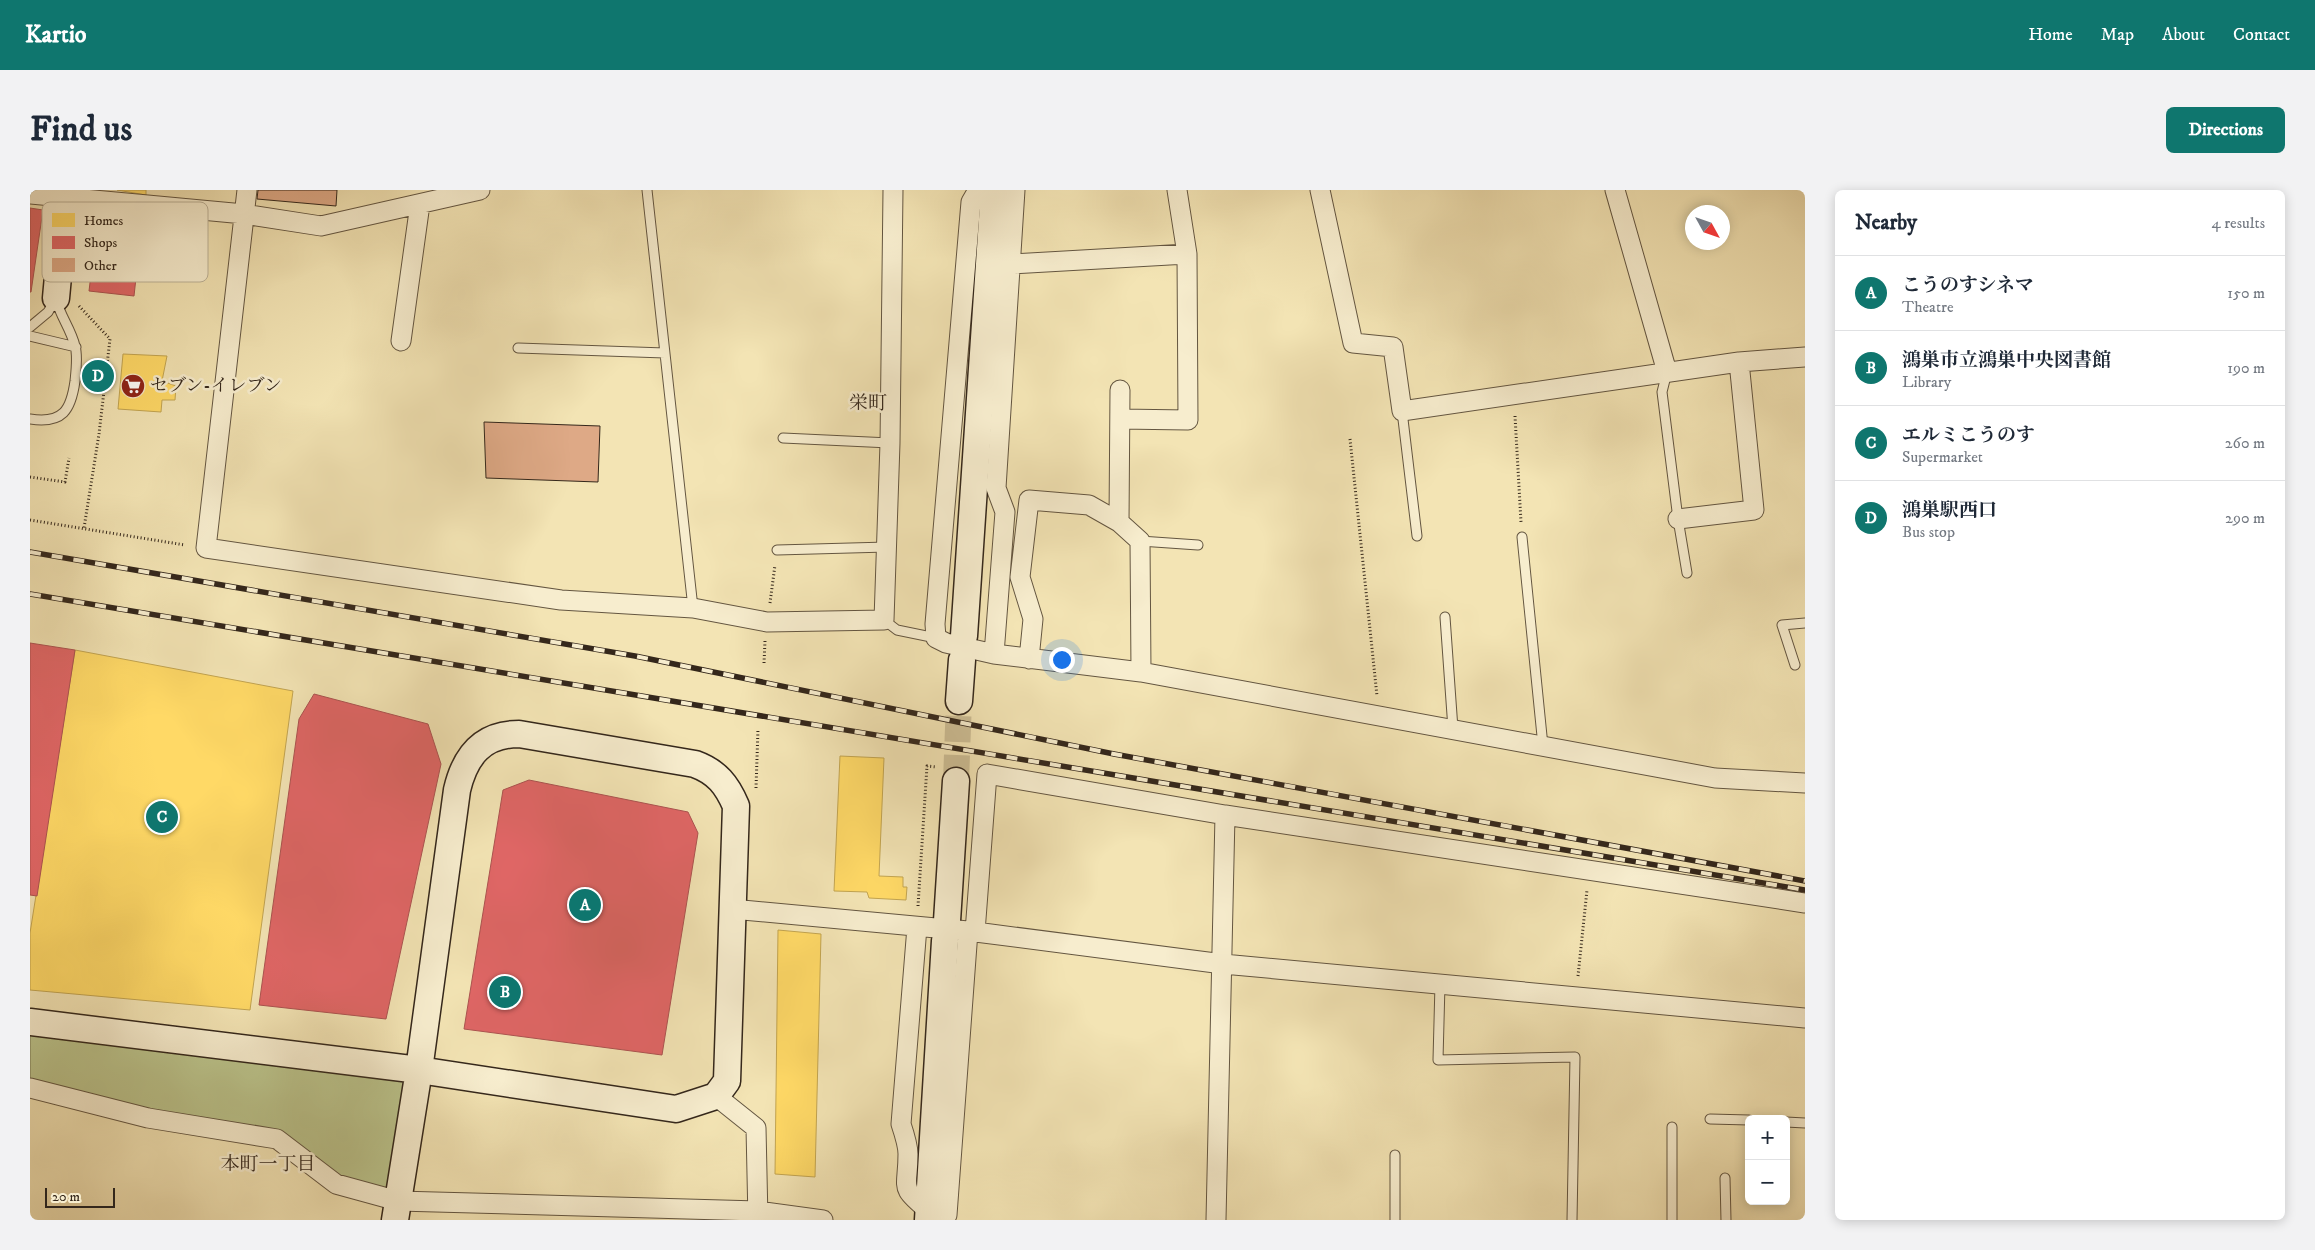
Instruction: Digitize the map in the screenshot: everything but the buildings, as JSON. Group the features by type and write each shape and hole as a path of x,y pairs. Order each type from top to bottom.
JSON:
{"street":[{"path":"247,190 206,548 561,600 693,608 767,622 884,620 890,443 893,190"},
{"path":"208,210 321,226 480,190"},
{"path":"978,190 971,202 935,624 936,638 946,643 994,654 1141,672 1715,778 1805,783"},
{"path":"959,702 994,190"},
{"path":"994,654 1005,512 996,488 1015,190"},
{"path":"1120,419 1188,420 1187,254 1178,190"},
{"path":"1320,190 1353,343 1393,347 1402,411 1739,362 1805,356"},
{"path":"1615,190 1667,372"},
{"path":"30,194 65,194 137,202"},
{"path":"401,341 420,204"},
{"path":"1011,264 1187,254"},
{"path":"56,298 57,282"},
{"path":"1678,519 1754,510 1739,362"},
{"path":"1119,522 1120,390"},
{"path":"1029,659 1033,619 1020,576 1029,500 1089,505 1119,522 1140,541 1141,672"},
{"path":"30,1022 419,1070 676,1109 716,1096 726,1081 736,806 722,781 709,770 695,764 519,734 505,734 492,739 472,754 461,776 457,790 419,1070 397,1210"},
{"path":"933,1217 959,931 987,774 1225,815 1805,903"},
{"path":"956,781 959,931"},
{"path":"1216,1220 1225,815"},
{"path":"732,909 959,931 1223,964 1805,1018"},
{"path":"916,927 901,1124 908,1153 905,1185 912,1198 933,1217"},
{"path":"30,1088 148,1118 277,1140 336,1184 397,1210 758,1216 823,1220"},
{"path":"716,1096 756,1128 758,1216"}],"lane":[{"path":"647,190 693,608"},
{"path":"30,327 48,312 56,298"},
{"path":"30,420 40,421 48,419 68,410 72,402 76,373 76,347 60,312 56,298"},
{"path":"30,336 76,347"},
{"path":"518,348 666,354"},
{"path":"1667,372 1662,392 1678,519 1687,573"},
{"path":"1402,411 1417,536"},
{"path":"783,438 890,443"},
{"path":"1522,537 1543,746"},
{"path":"1140,541 1198,545"},
{"path":"777,550 887,546"},
{"path":"1445,617 1453,730"},
{"path":"884,620 897,630 936,638"},
{"path":"1795,665 1782,625 1805,623"},
{"path":"1440,984 1438,1060 1575,1057 1572,1220"},
{"path":"1710,1119 1745,1120"},
{"path":"1790,1122 1805,1123"},
{"path":"1672,1127 1672,1220"},
{"path":"1395,1155 1395,1220"},
{"path":"1725,1178 1726,1220"}],"path":[{"path":"1514,395 1522,537"},
{"path":"1350,438 1379,716"},
{"path":"30,477 65,482 70,458"},
{"path":"30,520 206,548"},
{"path":"1576,997 1589,870"}],"green space":[{"path":"30,1022 419,1070 398,1201 336,1184 277,1139 30,1088"}],"tunnel":[{"path":"956,781 959,701"}],"railway":[{"path":"30,552 635,656 1114,754 1805,881"},
{"path":"30,594 1805,890"}],"place":[{"name":"鴻巣駅西口","path":"98,376"},
{"name":"セブン-イレブン","path":"133,386"},
{"name":"エルミこうのす","path":"162,817"},
{"name":"こうのすシネマ","path":"585,905"},
{"name":"鴻巣市立鴻巣中央図書館","path":"505,992"}],"district":[{"name":"栄町","path":"868,403"},
{"name":"本町一丁目","path":"268,1164"}]}
